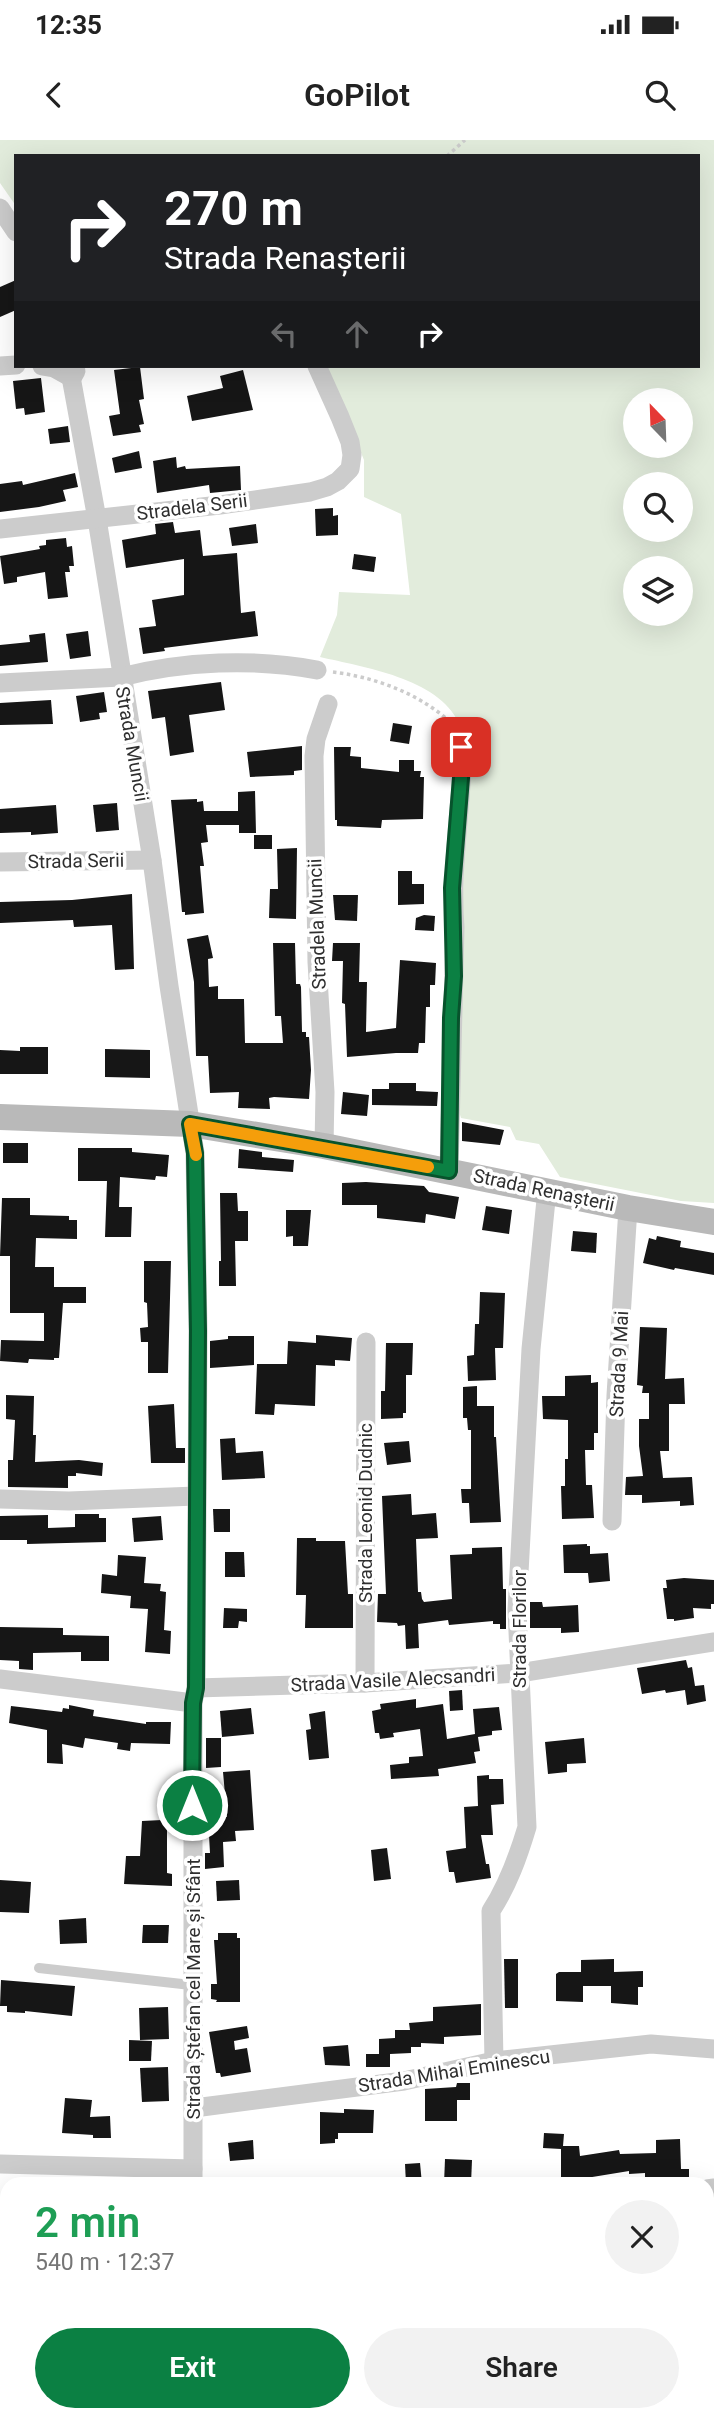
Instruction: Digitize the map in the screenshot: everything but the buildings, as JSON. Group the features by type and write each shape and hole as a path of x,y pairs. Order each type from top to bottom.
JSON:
{"street":[{"path":"0,208 9,230"},
{"path":"54,368 74,370"},
{"name":"Stradela Serii","path":"0,529 310,492 327,487 350,469 352,455 350,442 318,368"},
{"name":"Strada Muncii","path":"74,370 152,860 190,1124"},
{"path":"0,683 121,677 208,664 285,664 317,670"},
{"name":"Stradela Muncii","path":"324,1146 325,1092 317,962 314,756 316,739 328,704"},
{"path":"449,1171 454,976 452,888 461,778 461,747 458,734"},
{"name":"Strada Serii","path":"0,862 152,860"},
{"name":"Strada Renașterii","path":"0,1117 190,1124 324,1146 628,1208 714,1222"},
{"name":"Strada Ștefan cel Mare și Sfânt","path":"190,1124 195,1153 198,1331 191,1985 193,2176"},
{"name":"Strada Florilor","path":"494,2061 491,1912 518,1858 527,1828 517,1610 531,1349 547,1190"},
{"name":"Strada 9 Mai","path":"611,1521 628,1208"},
{"name":"Strada Leonid Dudnic","path":"365,1683 366,1342"},
{"path":"0,1499 69,1501 196,1496"},
{"name":"Strada Vasile Alecsandri","path":"0,1679 195,1695 519,1673 714,1642"},
{"name":"Strada Mihai Eminescu","path":"194,2108 404,2081 494,2061 651,2044 714,2049"},
{"path":"0,2164 193,2176"}],"lane":[{"path":"38,1968 191,1985"}],"path":[{"path":"449,154 465,140"},
{"path":"317,670 361,676 404,692 433,707 449,721 458,734"}],"green space":[{"path":"0,140 714,140 714,1203 681,1201 560,1177 539,1144 516,1140 510,1127 461,1118 457,1105 467,755 459,723 449,708 417,685 377,670 320,657 337,615 339,592 410,595 401,514 364,497 364,460 327,368 700,368 700,154 14,154 14,203 0,183"}],"slow traffic":[{"path":"196,1155 190,1124 324,1146 428,1167"}],"route":[{"path":"192,1805 193,1703 196,1688 198,1331 195,1153 190,1124 324,1146 449,1171 455,927 452,888 461,747"}]}
